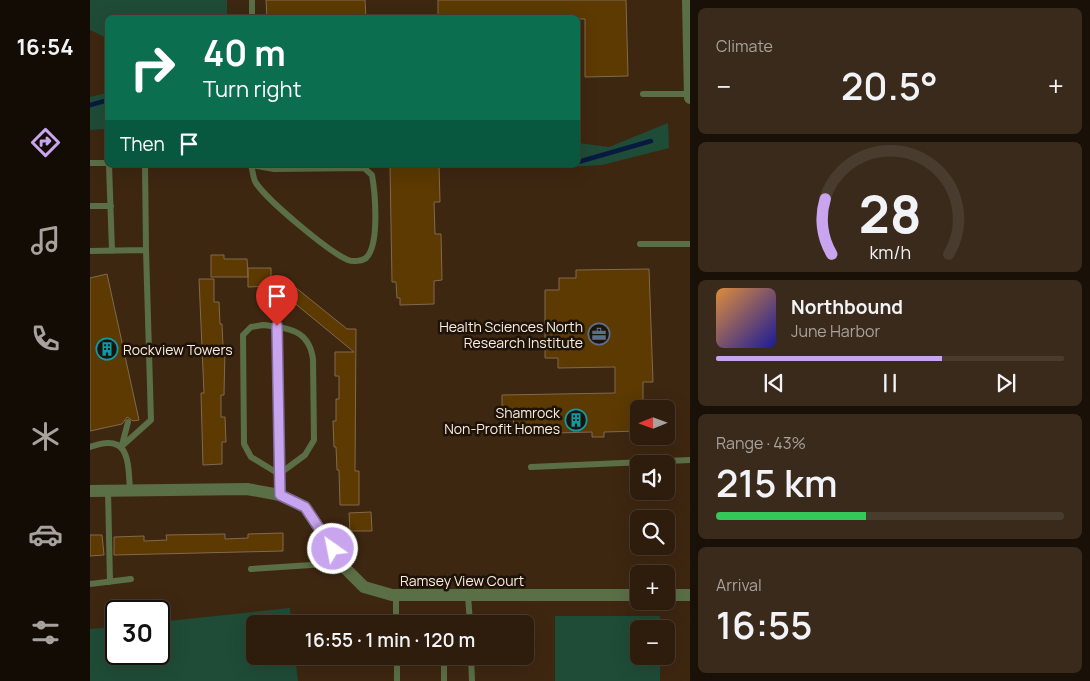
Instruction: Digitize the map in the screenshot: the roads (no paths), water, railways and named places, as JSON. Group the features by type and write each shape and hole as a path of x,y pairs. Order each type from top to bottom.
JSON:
{"street":[{"path":"688,0 690,98"},
{"name":"Ramsey View Court","path":"90,491 248,489 280,495 305,507 342,564 364,587 396,595 630,595"},
{"path":"675,595 690,595"}],"lane":[{"path":"252,0 252,15"},
{"path":"643,94 690,94"},
{"path":"90,163 105,164"},
{"path":"108,167 112,251"},
{"path":"122,446 151,420 145,167"},
{"path":"252,167 256,182 310,234 348,260 358,261 366,258 372,248 375,228 372,175 364,168 274,169 262,167"},
{"path":"90,206 110,206"},
{"path":"640,244 690,244"},
{"path":"90,251 146,250"},
{"path":"263,324 300,333 311,346 313,359 314,440 305,455 279,474 247,451 244,444 243,335 246,330 263,324"},
{"path":"277,326 280,495"},
{"path":"122,446 128,422"},
{"path":"90,447 112,443 122,446 126,452 128,463 130,491"},
{"path":"531,467 690,460"},
{"path":"108,491 110,582"},
{"path":"250,569 342,564"},
{"path":"90,584 131,579"},
{"path":"396,595 396,615"},
{"path":"468,595 469,615"},
{"path":"397,665 397,681"},
{"path":"444,665 444,681"},
{"path":"471,665 472,681"}],"waterway":[{"path":"90,105 105,101"},
{"path":"580,161 651,141"}],"place":[{"name":"Health Sciences North Research Institute","path":"599,334"},
{"name":"Rockview Towers","path":"107,349"},
{"name":"Shamrock Non-Profit Homes","path":"576,420"}]}
